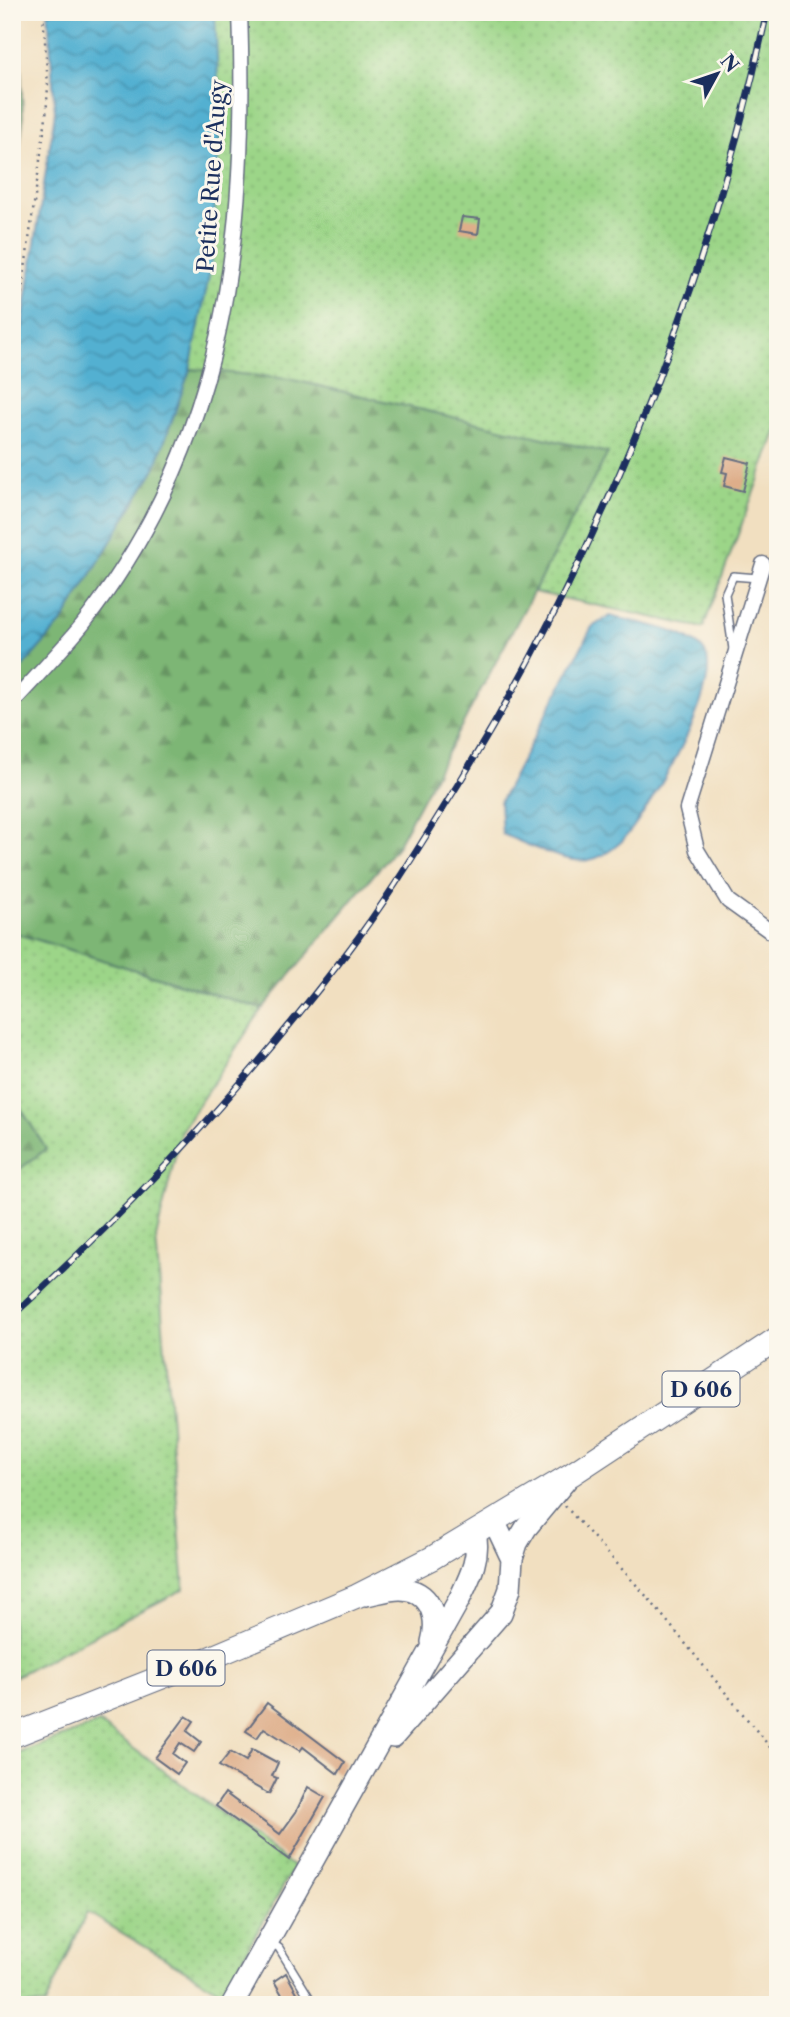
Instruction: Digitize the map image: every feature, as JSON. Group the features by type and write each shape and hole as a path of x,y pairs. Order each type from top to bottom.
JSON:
{"main road":[{"name":"D 606","path":"12,1736 358,1596 485,1527 572,1474 778,1338"},
{"path":"366,1768 501,1613 510,1589 512,1559 526,1528 572,1474"},
{"path":"232,2005 428,1658 469,1580 477,1544 485,1527 512,1559"},
{"path":"358,1596 400,1589 413,1591 424,1597 435,1616 436,1627 428,1658 431,1668 436,1673 448,1676"}],"street":[{"name":"Petite Rue d'Augy","path":"12,703 83,624 132,552 161,501 195,421 219,336 235,240 242,118 240,12"},
{"path":"761,571 687,809 697,850 728,901 778,937"}],"lane":[{"path":"734,657 725,594 733,576 761,571"},
{"path":"268,1941 279,1948 314,2005"}],"path":[{"path":"12,363 46,117 48,86 43,12"},
{"path":"553,1495 572,1512 649,1599 778,1757"}],"green space":[{"path":"12,12 19,12 23,122 12,202"},
{"path":"140,12 778,12 778,427 703,628 534,592 607,453 289,379 190,369"},
{"path":"190,369 289,379 608,453 396,848 262,1009 12,932 12,675 63,621 155,468"},
{"path":"12,932 262,1009 181,1131 156,1238 184,1589 12,1678 12,1175 46,1149 12,1094"},
{"path":"12,1094 46,1149 12,1175"},
{"path":"99,1723 294,1867 223,1993 87,1912 45,2005 12,2005 12,1756"}],"water":[{"path":"48,12 215,12 220,128 211,266 190,369 155,468 63,621 12,679 12,393 55,112"},
{"path":"610,616 674,632 696,643 704,651 708,667 704,691 680,749 633,828 621,842 602,856 589,860 569,859 502,834 500,802 592,627"}],"building":[{"path":"462,217 480,219 478,234 459,231"},
{"path":"726,457 750,463 743,491 724,486 727,473 722,472"},
{"path":"267,1703 345,1762 338,1774 303,1747 300,1751 264,1728 257,1738 246,1731"},
{"path":"186,1716 194,1721 187,1731 201,1742 194,1752 180,1743 173,1754 185,1763 177,1774 155,1758"},
{"path":"252,1749 278,1763 272,1776 277,1778 269,1794 219,1766 230,1752 246,1761"},
{"path":"308,1787 325,1797 289,1860 216,1806 225,1793 280,1834 296,1812"},
{"path":"286,1973 304,2005 288,2005 274,1981"}],"railway":[{"path":"12,1316 145,1187 229,1097 308,1002 385,900 499,715 551,620 598,523 679,323 713,221 767,12"}]}
